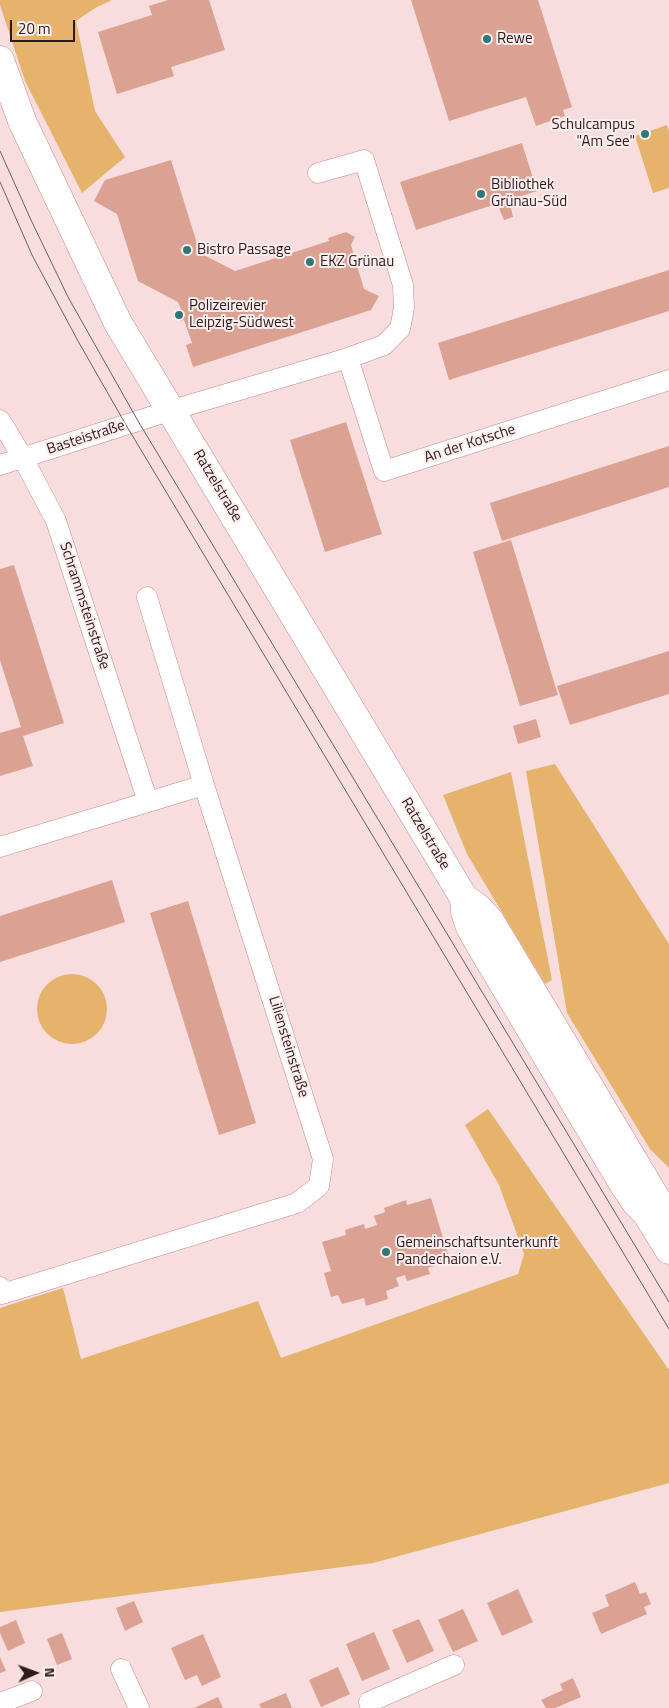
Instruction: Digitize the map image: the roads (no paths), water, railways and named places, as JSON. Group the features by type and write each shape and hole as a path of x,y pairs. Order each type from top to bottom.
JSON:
{"main road":[{"name":"Ratzelstraße","path":"0,60 22,121 118,323 464,898 490,920 669,1220"},
{"name":"Ratzelstraße","path":"464,898 465,912 470,927 483,950 624,1185 646,1214 669,1250"}],"street":[{"path":"172,410 348,358 384,345 400,329 404,308 403,284 364,160 318,173"},
{"name":"An der Kotsche","path":"348,358 384,472 669,380"},
{"name":"Basteistraße","path":"0,465 172,410"},
{"name":"Schrammsteinstraße","path":"0,420 24,458 56,521 148,802"},
{"path":"0,847 204,785 147,596"},
{"name":"Liliensteinstraße","path":"0,1287 2,1294 297,1203 319,1186 323,1159 204,785"},
{"path":"371,1708 369,1702 454,1665"},
{"path":"121,1668 139,1708"},
{"path":"0,1703 32,1691"}],"tram line":[{"path":"0,151 68,297 138,421 669,1302"},
{"path":"0,182 32,255 126,425 669,1329"}],"place":[{"name":"Rewe","path":"487,39"},
{"name":"Schulcampus \"Am See\"","path":"645,134"},
{"name":"Bibliothek Grünau-Süd","path":"481,194"},
{"name":"Bistro Passage","path":"187,250"},
{"name":"EKZ Grünau","path":"310,262"},
{"name":"Polizeirevier Leipzig-Südwest","path":"179,315"},
{"name":"Gemeinschaftsunterkunft Pandechaion e.V.","path":"386,1252"}]}
